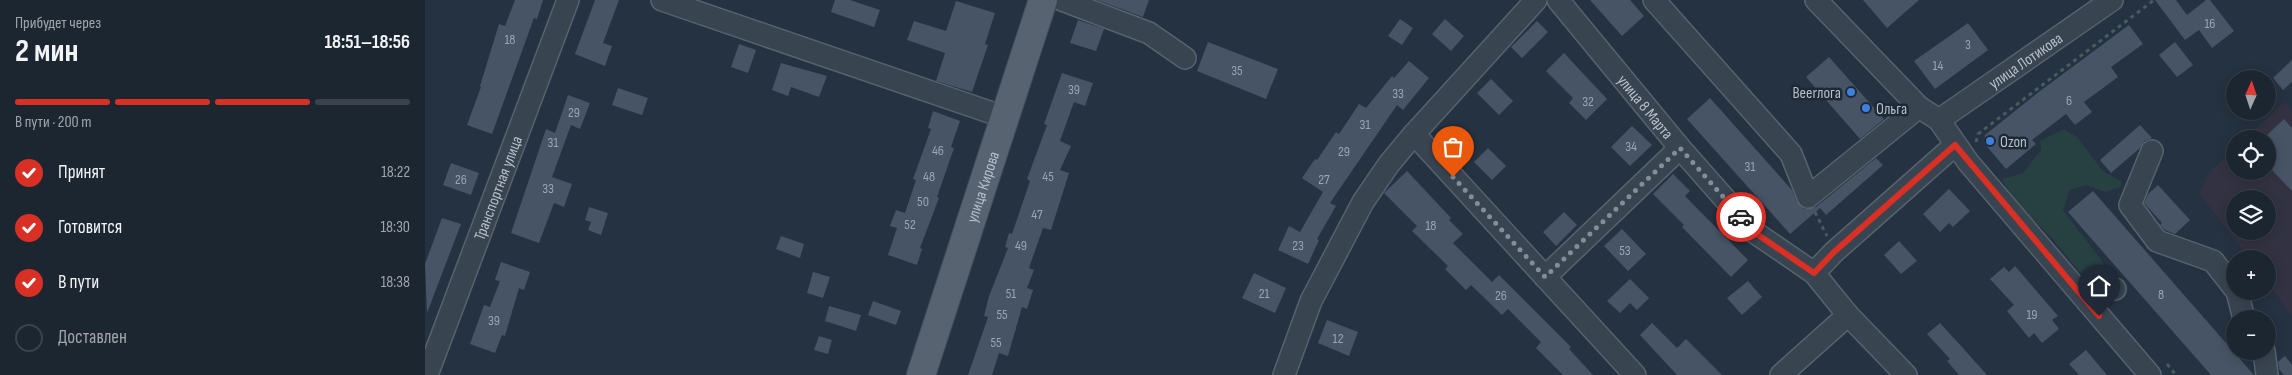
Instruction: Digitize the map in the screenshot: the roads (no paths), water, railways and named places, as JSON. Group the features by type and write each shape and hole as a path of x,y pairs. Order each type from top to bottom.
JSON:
{"main road":[{"name":"улица Кирова","path":"921,375 1043,0"}],"street":[{"name":"Транспортная улица","path":"427,375 568,0"},
{"path":"662,0 1004,117"},
{"path":"1062,0 1149,33 1185,58"},
{"path":"1283,375 1311,301 1363,202 1389,164 1414,134 1536,0"},
{"name":"улица 8 Марта","path":"1558,0 1680,148 1754,232 1814,273 1848,315 1906,375"},
{"path":"1654,0 1791,154 1808,197 1919,107"},
{"path":"1816,0 1919,107 1939,120 1955,145 2150,375"},
{"name":"улица Лотикова","path":"1939,120 2112,0"},
{"path":"1414,134 1635,375"},
{"path":"1814,273 1834,252 1955,145"},
{"path":"1545,277 1680,148"},
{"path":"2152,150 2130,205 2157,242 2213,261 2226,277"},
{"path":"2087,301 2103,290 2115,289"},
{"path":"1781,375 1848,315"},
{"path":"2265,360 2267,375"}],"place":[{"name":"Beerлога","path":"1851,92"},
{"name":"Ольга","path":"1866,108"},
{"name":"Ozon","path":"1990,141"}]}
